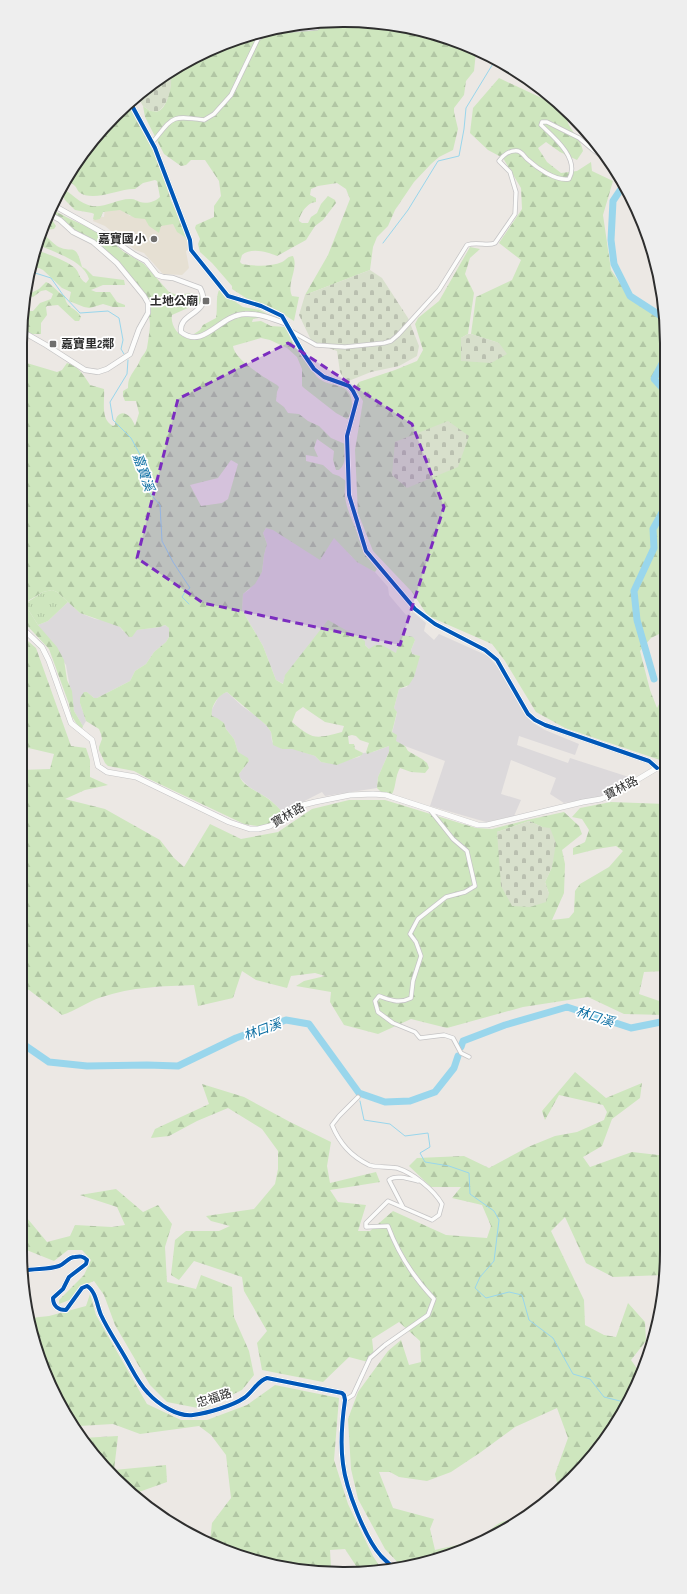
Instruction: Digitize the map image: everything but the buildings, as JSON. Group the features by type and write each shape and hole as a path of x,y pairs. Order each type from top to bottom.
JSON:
{"main road":[{"name":"寶林路","path":"27,633 42,647 49,661 71,723 92,740 98,766 107,772 136,777 229,822 250,829 258,830 270,826 303,805 334,797 373,794 386,795 478,825 487,825 601,799 615,793 660,768"}],"street":[{"path":"152,143 171,120 180,116 204,120 214,114 231,94 258,39"},
{"path":"133,108 152,143 190,240 191,250 228,296 268,309 282,316 303,353 318,374 349,386 353,391 356,399 348,428 347,444 350,502 366,551 415,609 435,624 485,650 497,660 528,714 535,720 545,725 649,762 657,768"},
{"path":"291,331 316,344 345,347 391,341 439,290 467,245 473,243 490,245 494,243 515,214 516,192 510,172 500,161 502,157 511,151 517,151 522,153 546,172 559,178 569,179 572,174 569,155 542,125 542,122 547,122 579,138 594,150"},
{"path":"58,208 103,233 134,255 146,261 157,275 186,282 200,288 204,296 203,305 186,318 181,325 181,332 186,336 198,338 205,335 226,319 245,314 263,316 287,324"},
{"path":"27,334 85,370 98,372 107,369 130,354 139,329 148,313 148,303 144,296 117,263 93,242 73,232 60,220 54,217"},
{"path":"430,810 453,839 467,851 475,886 465,892 446,897 418,918 410,934 416,942 421,956 411,998 403,1002 396,1002 379,996 375,1001 378,1012 393,1023 415,1032 420,1038 444,1035 453,1038 461,1054 469,1058"},
{"path":"358,1097 332,1125 345,1148 370,1165 396,1168 411,1175 438,1198 442,1204 439,1215 432,1220 388,1201 366,1223 366,1227 388,1226 399,1252 427,1292 434,1299 428,1315 385,1345 370,1358 353,1395 345,1400 341,1445 348,1487 359,1516 374,1546 381,1556 389,1563"},
{"path":"403,1207 389,1180 398,1177 420,1182"},
{"name":"忠福路","path":"28,1270 61,1266 71,1257 82,1256 85,1258 87,1260 86,1264 69,1277 64,1289 53,1298 54,1305 57,1308 66,1310 82,1288 86,1286 89,1287 92,1291 100,1315 141,1385 155,1400 178,1414 185,1416 220,1408 244,1398 261,1381 267,1378 337,1391 344,1395 345,1400"}],"highlighted area":[{"path":"288,343 412,424 444,507 400,645 203,603 137,558 178,399"}],"shaded area":[{"name":"嘉寶國小","path":"105,208 118,208 130,216 151,212 173,220 186,234 189,249 186,251 189,268 182,275 163,274 144,253 135,250 105,226 93,221 95,216 104,217"},
{"path":"266,528 334,537 345,547 351,556 375,572 388,587 389,595 406,615 413,612 426,623 424,631 434,640 439,634 488,656 501,671 527,717 533,723 545,730 579,744 575,755 519,736 517,745 568,763 570,758 635,779 608,795 564,803 550,794 556,778 511,760 501,794 521,800 514,816 486,822 430,806 445,761 397,743 392,733 397,713 394,708 399,689 407,687 419,656 412,654 411,650 415,640 396,653 369,649 365,645 284,678 284,684 276,680 263,646 242,610 243,594 249,590 262,572 267,544 263,533"},
{"path":"68,602 80,613 95,619 107,621 120,627 123,631 134,632 136,630 165,625 169,628 169,637 166,642 154,652 146,664 135,671 130,681 97,698 94,698 87,692 80,698 80,703 86,721 83,726 74,711 66,665 38,625 48,621"},
{"path":"227,692 266,725 271,732 272,742 282,749 292,748 315,756 321,762 339,764 359,757 363,753 373,752 389,746 389,752 378,777 377,788 325,796 322,792 283,812 269,799 249,787 239,777 239,774 249,761 238,752 234,739 226,729 224,723 212,716 211,711 218,698"}],"green space":[{"path":"323,28 364,28 405,33 445,44 476,56 474,71 466,81 464,95 454,108 458,129 453,150 439,157 414,182 395,210 388,226 377,237 373,247 370,270 305,295 328,255 350,199 346,189 337,183 318,186 311,189 310,195 316,198 316,202 313,202 307,206 303,211 299,221 302,223 308,223 311,217 317,213 321,204 328,196 335,200 336,203 323,220 315,226 306,240 277,256 255,251 250,251 242,255 240,262 242,264 257,266 278,264 293,256 295,266 290,286 292,296 299,297 294,321 280,312 249,300 232,289 232,286 200,252 198,244 200,239 195,228 196,225 214,217 214,206 221,196 219,181 205,160 191,160 186,165 181,166 164,154 145,117 143,106 150,111 158,111 162,108 169,93 171,78 185,69 222,51 242,44 282,33"},
{"path":"171,78 171,88 168,98 166,103 159,111 150,111 143,106 140,101"},
{"path":"499,78 544,99 567,120 579,140 583,151 577,160 560,152 546,142 538,148 547,162 561,173 577,171 591,162 592,171 613,181 603,215 611,270 628,295 659,318 660,367 657,369 660,376 660,634 651,638 640,651 650,690 657,708 660,702 660,760 565,728 536,712 505,661 492,644 428,616 412,592 373,551 358,513 355,450 363,401 355,388 359,382 417,361 423,350 415,324 418,318 439,301 470,247 480,249 470,258 465,274 474,293 468,334 461,338 499,343 471,334 476,297 512,280 521,260 499,243 522,209 521,188 503,158 488,150 470,133 473,108"},
{"path":"133,108 149,140 164,177 171,201 185,228 188,243 185,237 177,232 173,224 161,226 159,233 149,226 145,219 135,218 120,210 103,212 100,219 95,220 93,219 94,214 75,210 63,197 66,191 80,201 92,206 102,206 126,199 148,203 160,197 157,181 155,180 143,183 135,189 99,196 85,195 79,192 74,185 70,183 92,151"},
{"path":"56,212 101,233 124,252 144,264 169,292 177,295 192,293 200,296 201,301 199,303 172,315 172,322 176,330 184,337 188,338 200,330 203,325 216,318 218,291 223,287 233,300 243,307 260,310 271,316 253,319 252,322 261,321 271,326 286,327 296,348 317,377 322,381 344,388 351,397 352,407 350,415 347,419 336,413 302,386 302,369 297,357 287,348 270,340 261,338 233,346 244,363 279,387 276,401 284,407 288,413 299,414 308,421 319,426 331,438 345,444 345,458 342,467 339,470 336,470 333,460 334,451 317,439 314,448 318,457 306,455 306,461 323,465 333,474 346,481 345,496 348,510 363,549 375,564 377,569 375,572 357,562 334,538 320,560 273,530 266,528 263,533 267,544 262,572 255,584 243,594 242,610 263,646 276,680 283,684 285,675 328,620 365,641 365,645 369,649 375,645 382,645 396,653 400,638 403,635 413,637 415,640 411,650 412,654 420,656 414,677 409,685 399,689 394,708 397,712 392,732 397,735 396,741 405,746 408,751 427,763 429,768 425,773 411,772 400,768 392,794 381,792 377,788 378,777 389,752 389,746 367,754 366,752 369,743 360,740 356,736 348,736 349,744 354,744 355,749 363,753 362,755 337,765 321,762 315,756 292,749 282,749 273,745 271,732 266,725 227,692 213,705 212,716 224,723 226,729 234,739 238,752 248,758 249,761 239,774 240,778 250,788 274,803 285,815 279,819 266,826 244,824 134,771 108,766 105,763 99,750 102,739 101,734 99,729 86,721 80,703 80,698 84,692 87,692 94,698 97,698 130,681 135,671 146,664 154,652 166,642 169,637 169,628 165,625 137,630 132,637 129,637 120,627 80,613 57,592 52,590 43,592 27,601 27,363 57,372 62,370 67,363 75,366 90,385 104,389 105,415 106,419 113,426 115,425 116,418 120,414 124,413 131,418 135,426 139,413 136,401 125,401 123,391 128,388 128,382 147,349 150,324 146,306 138,290 126,274 96,246 54,217","holes":["231,460 238,464 228,499 222,503 201,506 190,485 218,478","303,707 325,722 344,726 342,732 320,737 310,735 292,722 296,712"]},
{"path":"52,220 56,226 54,229 48,230"},
{"path":"46,237 57,246 75,251 80,259 82,267 69,258 43,247"},
{"path":"41,252 75,268 86,283 89,279 82,267 93,276 124,280 125,285 103,285 91,290 96,292 110,292 117,302 125,305 125,307 113,307 103,304 90,308 69,301 71,292 62,288 43,270 36,268"},
{"path":"370,270 382,278 408,318 419,346 417,356 399,366 371,372 346,382 340,372 337,351 312,342 299,315 305,295"},
{"path":"46,282 65,296 69,306 81,317 79,321 75,321 58,305 47,306 47,315 41,323 41,334 30,334 28,332 29,311 33,311 40,303 51,299 53,294 46,290 41,291 33,297 31,296 31,293 39,289"},
{"path":"468,334 499,343 507,354 491,363 461,361 461,338"},
{"path":"448,421 469,436 458,467 407,488 392,475 395,442"},
{"path":"52,590 57,592 68,602 48,621 38,625 27,608 27,602 43,592"},
{"path":"27,608 38,625 57,647 64,660 67,680 72,691 74,711 83,726 82,729 78,726 71,715 69,704 49,649 27,625"},
{"path":"27,640 36,648 71,746 86,748 90,760 90,777 108,785 85,790 65,799 105,809 160,840 174,858 184,867 210,824 241,839 278,832 312,809 349,800 385,800 476,828 492,829 564,812 579,826 582,834 562,850 565,864 564,893 552,920 569,918 574,912 575,891 580,884 609,867 623,851 616,846 573,855 573,848 585,842 589,830 582,819 572,817 580,808 611,802 660,804 660,971 644,972 639,994 660,1001 660,1015 624,1014 588,997 523,1007 447,1028 411,1019 378,1034 344,1025 330,1002 331,992 296,986 304,981 325,976 315,973 291,976 287,988 256,980 242,971 233,998 198,1006 194,985 148,988 124,991 102,997 62,1015 27,989 27,770 50,769 54,754 27,748","holes":["529,821 542,827 552,867 545,882 549,894 497,832"]},
{"path":"529,821 542,827 550,828 556,843 552,867 545,882 549,894 546,902 530,907 512,906 501,886 497,832"},
{"path":"575,1072 606,1098 642,1083 640,1098 612,1119 602,1146 583,1157 590,1167 632,1152 660,1155 659,1275 613,1277 586,1263 565,1217 551,1231 584,1300 585,1325 604,1335 616,1337 628,1303 645,1322 646,1341 631,1360 637,1369 618,1409 607,1426 595,1443 557,1483 555,1474 568,1438 557,1408 515,1427 451,1472 427,1481 399,1477 390,1472 379,1472 393,1508 434,1519 430,1529 435,1550 467,1542 445,1550 425,1556 397,1562 385,1549 358,1499 351,1469 348,1419 358,1392 388,1351 401,1340 409,1365 421,1362 420,1341 399,1322 372,1339 374,1356 368,1362 349,1357 323,1382 262,1370 257,1343 267,1331 244,1291 242,1277 194,1261 179,1280 171,1275 175,1240 186,1231 219,1231 230,1226 211,1221 206,1216 254,1209 275,1184 278,1169 278,1151 262,1129 228,1108 197,1121 169,1136 151,1138 155,1129 209,1104 202,1084 244,1097 331,1142 327,1166 330,1183 376,1172 380,1182 330,1190 338,1202 366,1205 358,1231 370,1231 393,1211 446,1235 487,1238 491,1226 482,1205 452,1198 461,1187 431,1187 409,1166 417,1158 464,1156 489,1168 528,1147 555,1136 577,1132 604,1120 607,1112 603,1105 559,1095 545,1120 542,1111"},
{"path":"116,1189 143,1212 158,1205 172,1224 165,1247 167,1282 196,1289 201,1275 232,1287 234,1317 249,1351 254,1375 242,1390 203,1409 167,1402 150,1385 115,1325 104,1295 94,1281 82,1286 72,1299 59,1304 59,1300 84,1275 91,1260 82,1250 68,1250 54,1261 27,1250 27,1218 47,1242 70,1236 75,1225 112,1227 125,1225 117,1207 80,1195"},
{"path":"90,1294 96,1315 147,1404 181,1420 207,1420 247,1405 275,1385 339,1398 334,1460 348,1504 379,1565 356,1566 345,1549 330,1550 331,1566 282,1561 242,1550 210,1537 212,1523 231,1498 226,1455 211,1435 199,1426 140,1434 113,1424 80,1426 69,1409 51,1372 34,1318 49,1316 86,1306"},
{"path":"118,1436 114,1468 92,1443 88,1438"},
{"path":"166,1465 167,1482 139,1492 116,1470"},
{"path":"509,1520 488,1531 497,1525"}],"waterway":[{"path":"383,243 408,210 438,161 459,156 466,108 492,64"},
{"path":"620,190 613,201 611,240 614,264 630,296 658,314"},
{"name":"嘉寶溪","path":"35,273 51,278 63,295 80,313 108,311 119,318 123,340 121,349 124,354"},
{"name":"嘉寶溪","path":"128,360 127,374 110,402 113,420 131,438 143,460 148,491 160,505 162,541 173,562 190,588 182,597 189,604"},
{"path":"660,368 654,379 660,386"},
{"path":"654,679 637,620 634,591 654,548 653,529 660,516"},
{"name":"林口溪","path":"461,1047 463,1041 505,1025 567,1007 631,1028 660,1022"},
{"name":"林口溪","path":"27,1047 49,1062 87,1066 178,1066 236,1038 286,1020 309,1024 359,1093 385,1102 410,1101 435,1092 454,1068 458,1056"},
{"path":"360,1101 364,1120 390,1124 405,1136 428,1133 430,1147 420,1153 425,1162 449,1166 469,1173 470,1194 494,1211 499,1220 494,1261 480,1277 475,1288 486,1298 509,1292 522,1295 529,1320 553,1338 573,1374 590,1379 604,1397 622,1401"}],"cycle path":[{"path":"133,108 155,148 190,240 191,250 228,296 261,306 282,316 314,369 324,377 349,386 353,391 357,399 347,436 349,495 366,551 415,609 435,624 485,650 497,660 528,714 535,720 545,725 649,761 657,768"},
{"path":"28,1270 59,1266 68,1259 78,1256 87,1260 86,1264 69,1277 63,1289 53,1298 55,1305 58,1308 66,1310 82,1288 87,1286 90,1288 104,1321 141,1385 157,1401 174,1412 193,1415 213,1411 227,1406 244,1398 260,1382 267,1378 342,1393 345,1400 342,1432 342,1456 348,1486 357,1513 369,1538 381,1556 389,1563"}],"place":[{"name":"嘉寶國小","path":"154,239"},
{"name":"土地公廟","path":"206,301"},
{"name":"嘉寶里2鄰","path":"53,344"}]}
